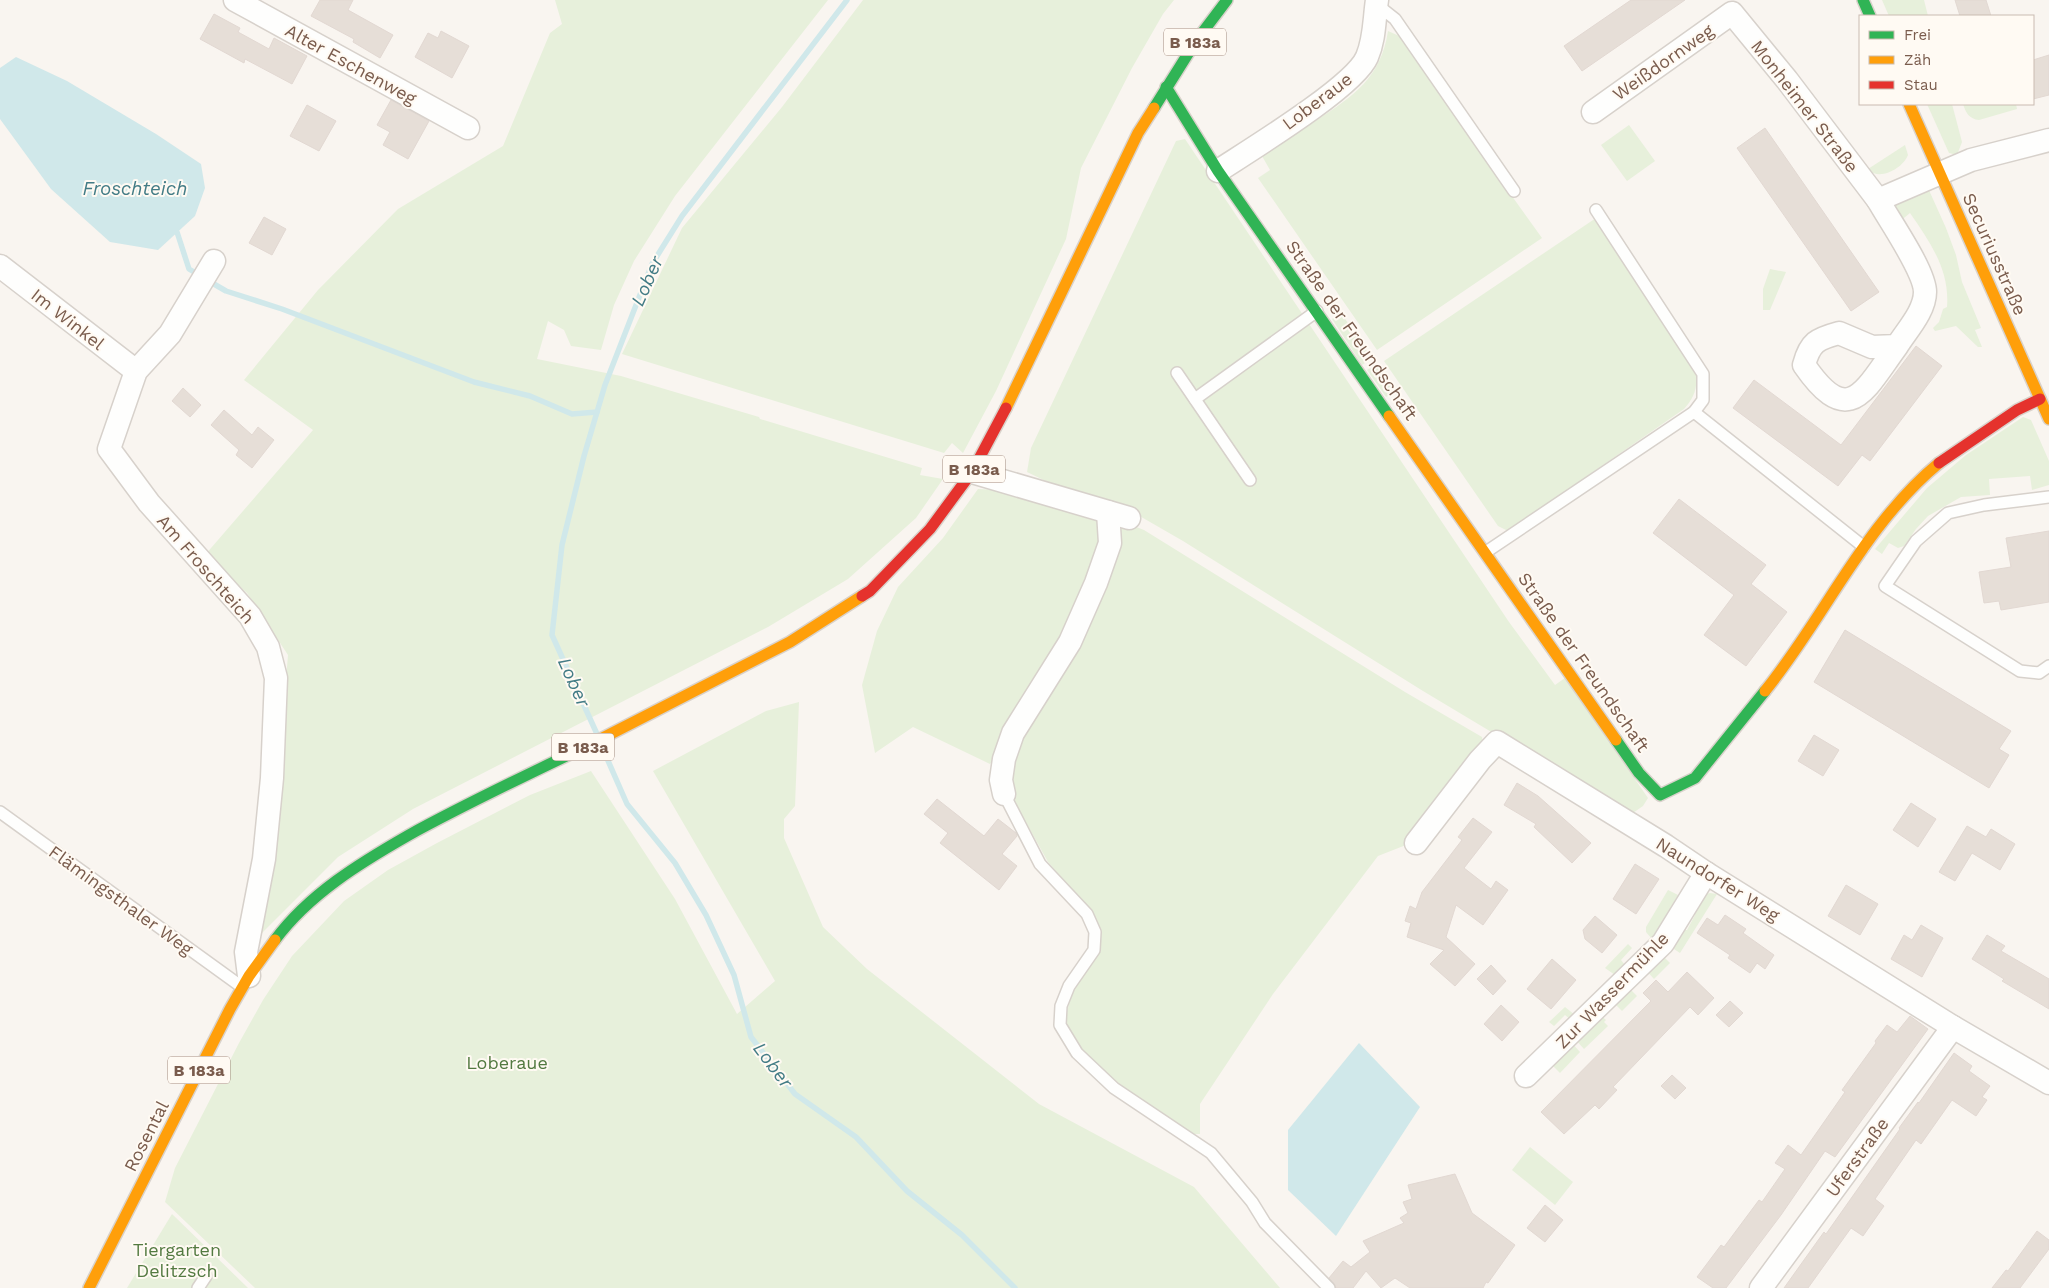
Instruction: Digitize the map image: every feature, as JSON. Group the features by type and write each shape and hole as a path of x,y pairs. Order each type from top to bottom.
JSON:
{"street":[{"name":"Alter Eschenweg","path":"235,0 468,128"},
{"name":"B 183a","path":"972,472 1009,402 1138,133 1196,41 1228,0"},
{"path":"1863,0 1870,15"},
{"name":"Loberaue","path":"1218,171 1356,74 1366,58 1374,35 1377,2"},
{"name":"Weißdornweg","path":"1593,112 1732,13"},
{"name":"Monheimer Straße","path":"1732,13 1787,80 1878,200 1920,271 1925,291 1919,312 1898,346"},
{"name":"Straße der Freundschaft","path":"1166,87 1218,171 1639,773 1660,795 1695,778 1775,679 1864,547 1898,502 1947,456 2017,410 2040,399"},
{"name":"Securiusstraße","path":"1909,105 2049,419"},
{"path":"1878,200 1971,160 2049,140"},
{"name":"Im Winkel","path":"0,266 136,372"},
{"name":"Am Froschteich","path":"207,272 170,334 136,372 109,449 149,503 250,616 268,647 276,678 272,778 264,859 246,952 246,982"},
{"path":"972,472 1118,515 1096,583 1070,642 1013,733 1004,759 1001,780 1004,794"},
{"name":"Rosental","path":"89,1288 246,982 285,927 327,887 385,849 454,810 528,772 637,722 790,642 870,592 930,529 972,472"},
{"name":"Naundorfer Weg","path":"1416,844 1480,760 1497,742 1953,1027 2049,1083"},
{"name":"Zur Wassermühle","path":"1526,1076 1663,943 1706,873"},
{"name":"Uferstraße","path":"1762,1288 1953,1027"}],"lane":[{"name":"Loberaue","path":"1377,2 1395,19 1514,191"},
{"path":"1486,552 1694,412 1703,400 1703,374 1596,210"},
{"path":"1194,399 1317,311"},
{"path":"1177,374 1250,480"},
{"path":"1694,412 1864,547"},
{"path":"2049,497 1984,505 1948,513 1916,541 1886,586 2020,671 2039,673 2049,666"},
{"path":"1004,794 1040,864 1086,914 1096,932 1094,950 1069,986 1061,1006 1060,1025 1077,1053 1114,1088 1211,1153 1252,1202 1265,1223 1329,1288"},
{"name":"Flämingsthaler Weg","path":"0,812 246,982"},
{"path":"198,1288 206,1276"}],"green space":[{"path":"555,0 828,0 675,196 634,261 614,305 601,350 571,346 564,330 548,321 537,359 621,376 922,468 920,475 943,479 916,518 848,579 768,627 413,809 338,857 261,934 273,866 288,655 247,593 205,555 313,430 244,380 318,290 398,209 503,146 550,33 562,24"},
{"path":"863,0 1174,0 1163,14 1132,68 1081,168 1066,239 996,391 963,453 952,443 944,453 622,354 682,228 782,107"},
{"path":"1882,0 1924,0 1928,15 1889,15"},
{"path":"1388,31 1406,39 1499,178 1542,238 1377,350 1258,178 1270,170 1262,156 1342,103 1363,84 1379,61"},
{"path":"1927,105 1952,105 1962,142 1957,155 1949,153"},
{"path":"1963,105 2016,105 2017,109 1979,120 1968,115"},
{"path":"1629,125 1655,161 1627,181 1601,145"},
{"path":"1185,139 1509,622 1555,685 1565,678 1648,798 1643,806 1630,815 1423,691 1183,541 1117,503 1058,487 1027,472 1031,448 1176,141"},
{"path":"1905,145 1908,155 1896,169 1884,174 1878,174 1868,169"},
{"path":"1928,188 1946,228 1956,255 1962,282 1981,328 1975,330 1982,347 1978,347 1956,326 1935,331 1933,328 1939,322 1943,309 1947,307 1947,294 1942,269 1925,235 1910,213 1899,222 1893,208 1897,200"},
{"path":"1596,218 1695,371 1695,392 1684,409 1508,531 1498,526 1384,361"},
{"path":"1770,269 1786,272 1770,310 1763,310 1763,289"},
{"path":"1341,313 1372,358 1362,365 1332,319"},
{"path":"1375,364 1394,392 1386,397 1367,370"},
{"path":"2023,417 2031,420 2049,461 2049,485 2032,490 2030,476 1989,479 1990,495 1961,497 1928,516 1904,546 1898,548 1889,543 1882,554 1875,549 1927,488 1966,455"},
{"path":"978,489 999,490 1121,521 1144,530 1405,692 1482,737 1483,746 1406,845 1378,856 1273,994 1200,1104 1200,1134 1192,1134 1114,1082 1079,1047 1068,1030 1066,1015 1074,986 1098,954 1100,936 1094,915 1048,862 1008,790 1013,733 990,764 913,727 875,753 862,685 877,631 898,587 943,538"},
{"name":"Loberaue","path":"799,702 795,806 784,819 784,838 823,927 867,969 1039,1104 1194,1187 1280,1288 255,1288 165,1202 175,1168 263,1000 292,956 344,901 388,870 437,843 530,795 591,771 675,899 737,1014 775,981 653,771 766,711"},
{"path":"1668,890 1678,895 1652,939 1646,932 1646,927"},
{"path":"1717,894 1680,953 1668,945 1678,930 1687,930 1695,915 1690,907 1702,895"},
{"path":"1628,944 1632,948 1621,960 1625,965 1615,975 1605,968"},
{"path":"1660,953 1670,963 1654,979 1645,969"},
{"path":"1627,986 1637,996 1622,1011 1612,1001"},
{"path":"1565,1007 1575,1015 1571,1020 1565,1015 1554,1026 1549,1022"},
{"path":"1599,1014 1606,1020 1604,1022 1608,1026 1584,1049 1575,1039"},
{"path":"1571,1042 1580,1052 1560,1073 1550,1063"},
{"path":"1530,1147 1573,1182 1555,1205 1512,1170"},
{"name":"Tiergarten Delitzsch","path":"172,1214 248,1288 127,1288"}],"water":[{"name":"Froschteich","path":"16,57 67,81 156,134 201,164 205,188 195,216 158,250 110,242 51,189 0,119 0,68"},
{"path":"1359,1043 1420,1107 1336,1236 1288,1190 1288,1130"}],"building":[{"path":"320,0 353,0 348,10 393,35 380,58 353,42 354,39 311,16"},
{"path":"1631,0 1685,0 1582,71 1564,46"},
{"path":"1955,0 1986,0 1991,15 1960,15"},
{"path":"214,14 240,28 238,32 269,49 274,38 307,56 292,84 245,59 244,63 200,39"},
{"path":"441,31 469,46 452,78 415,57 428,33 438,38"},
{"path":"2049,55 2049,95 2034,99 2034,60"},
{"path":"391,100 429,121 408,159 383,145 390,132 377,125"},
{"path":"307,105 336,121 319,151 290,136"},
{"path":"1765,128 1879,292 1851,311 1737,148"},
{"path":"264,217 286,229 272,255 249,243"},
{"path":"1916,346 1942,366 1870,461 1862,455 1838,486 1733,408 1754,380 1841,445"},
{"path":"183,388 201,405 190,417 172,401"},
{"path":"224,410 252,435 258,427 274,440 252,468 236,455 239,450 211,425"},
{"path":"1679,499 1766,565 1751,584 1787,612 1746,666 1704,635 1734,595 1653,533"},
{"path":"2049,531 2049,602 2001,610 1999,601 1984,603 1979,572 2011,567 2006,538"},
{"path":"1845,630 2011,731 1999,749 2009,755 1989,788 1814,682"},
{"path":"1814,735 1839,750 1823,776 1798,761"},
{"path":"1517,783 1538,796 1591,843 1572,863 1534,827 1536,824 1504,805"},
{"path":"937,799 984,836 998,819 1016,833 1017,836 1002,854 1017,866 999,890 940,843 948,833 924,814"},
{"path":"1911,803 1936,819 1918,847 1893,830"},
{"path":"1473,818 1492,832 1464,868 1491,889 1496,881 1508,890 1483,925 1456,905 1446,937 1475,964 1455,986 1430,964 1444,950 1407,937 1411,923 1405,921 1410,906 1416,909 1422,892 1462,840 1458,837"},
{"path":"1967,826 1986,837 1991,829 2015,844 2000,870 1972,853 1955,881 1939,872"},
{"path":"1635,864 1659,879 1636,914 1613,899"},
{"path":"1846,885 1878,904 1860,935 1828,916"},
{"path":"1725,915 1746,929 1743,933 1774,955 1765,969 1757,963 1750,973 1728,958 1730,955 1697,933 1707,918 1718,925"},
{"path":"1595,916 1617,935 1602,953 1585,939 1583,930"},
{"path":"1921,925 1943,938 1922,977 1891,959 1904,935 1912,940"},
{"path":"1987,935 2005,946 2001,951 2049,979 2049,1009 2002,981 2004,979 1972,959"},
{"path":"1552,959 1576,980 1551,1009 1527,989"},
{"path":"1491,965 1506,981 1493,995 1477,979"},
{"path":"1687,972 1714,998 1698,1015 1690,1007 1613,1087 1617,1090 1599,1109 1595,1105 1564,1134 1541,1112 1651,1001 1643,993 1656,980 1668,992"},
{"path":"1730,1001 1743,1013 1729,1027 1716,1015"},
{"path":"1501,1005 1519,1022 1502,1041 1484,1024"},
{"path":"1910,1016 1928,1029 1835,1157 1825,1151 1781,1215 1726,1288 1713,1288 1697,1277 1721,1245 1724,1247 1759,1200 1762,1202 1785,1169 1775,1163 1788,1145 1801,1155 1845,1092 1842,1090 1887,1025 1897,1032"},
{"path":"1954,1053 1972,1066 1969,1071 1990,1086 1982,1097 1987,1100 1976,1116 1952,1100 1921,1144 1916,1140 1875,1199 1884,1206 1863,1236 1851,1228 1808,1288 1784,1288 1824,1232 1826,1234 1899,1128"},
{"path":"1672,1075 1686,1088 1675,1099 1661,1086"},
{"path":"1455,1174 1472,1213 1515,1245 1483,1288 1410,1288 1395,1278 1381,1288 1366,1271 1353,1288 1336,1288 1329,1278 1343,1261 1351,1267 1370,1252 1363,1241 1404,1223 1400,1218 1408,1213 1403,1202 1412,1199 1408,1185"},
{"path":"1545,1205 1563,1220 1545,1242 1527,1228"},
{"path":"2037,1231 2049,1240 2049,1249 2020,1288 1992,1288 2006,1270 2008,1271"}],"waterway":[{"name":"Lober","path":"597,734 552,635 562,545 584,456 605,385 652,264 682,216 847,0"},
{"path":"177,232 189,269 199,275"},
{"path":"207,280 226,291 282,309 474,382 530,396 572,414 597,412"},
{"name":"Lober","path":"602,747 627,804 675,863 706,915 734,975 751,1037 795,1094 856,1137 907,1191 962,1235 1015,1288"}],"traffic: fast":[{"path":"1154,108 1196,41 1227,0"},
{"path":"1863,0 1870,15"},
{"path":"1166,87 1218,171 1389,416"},
{"path":"1616,740 1639,773 1660,795 1695,778 1765,691"},
{"path":"275,940 303,908 354,868 409,835 497,789 587,746"}],"traffic: slow":[{"path":"1909,105 2049,419"},
{"path":"1006,408 1138,133 1154,108"},
{"path":"1389,416 1616,740"},
{"path":"1765,691 1889,514 1912,488 1939,463"},
{"path":"587,746 790,642 862,596"},
{"path":"89,1288 230,1009 249,976 275,940"}],"traffic: jam":[{"path":"1939,463 2017,410 2040,399"},
{"path":"862,596 870,591 930,529 972,472 1006,408"}]}
